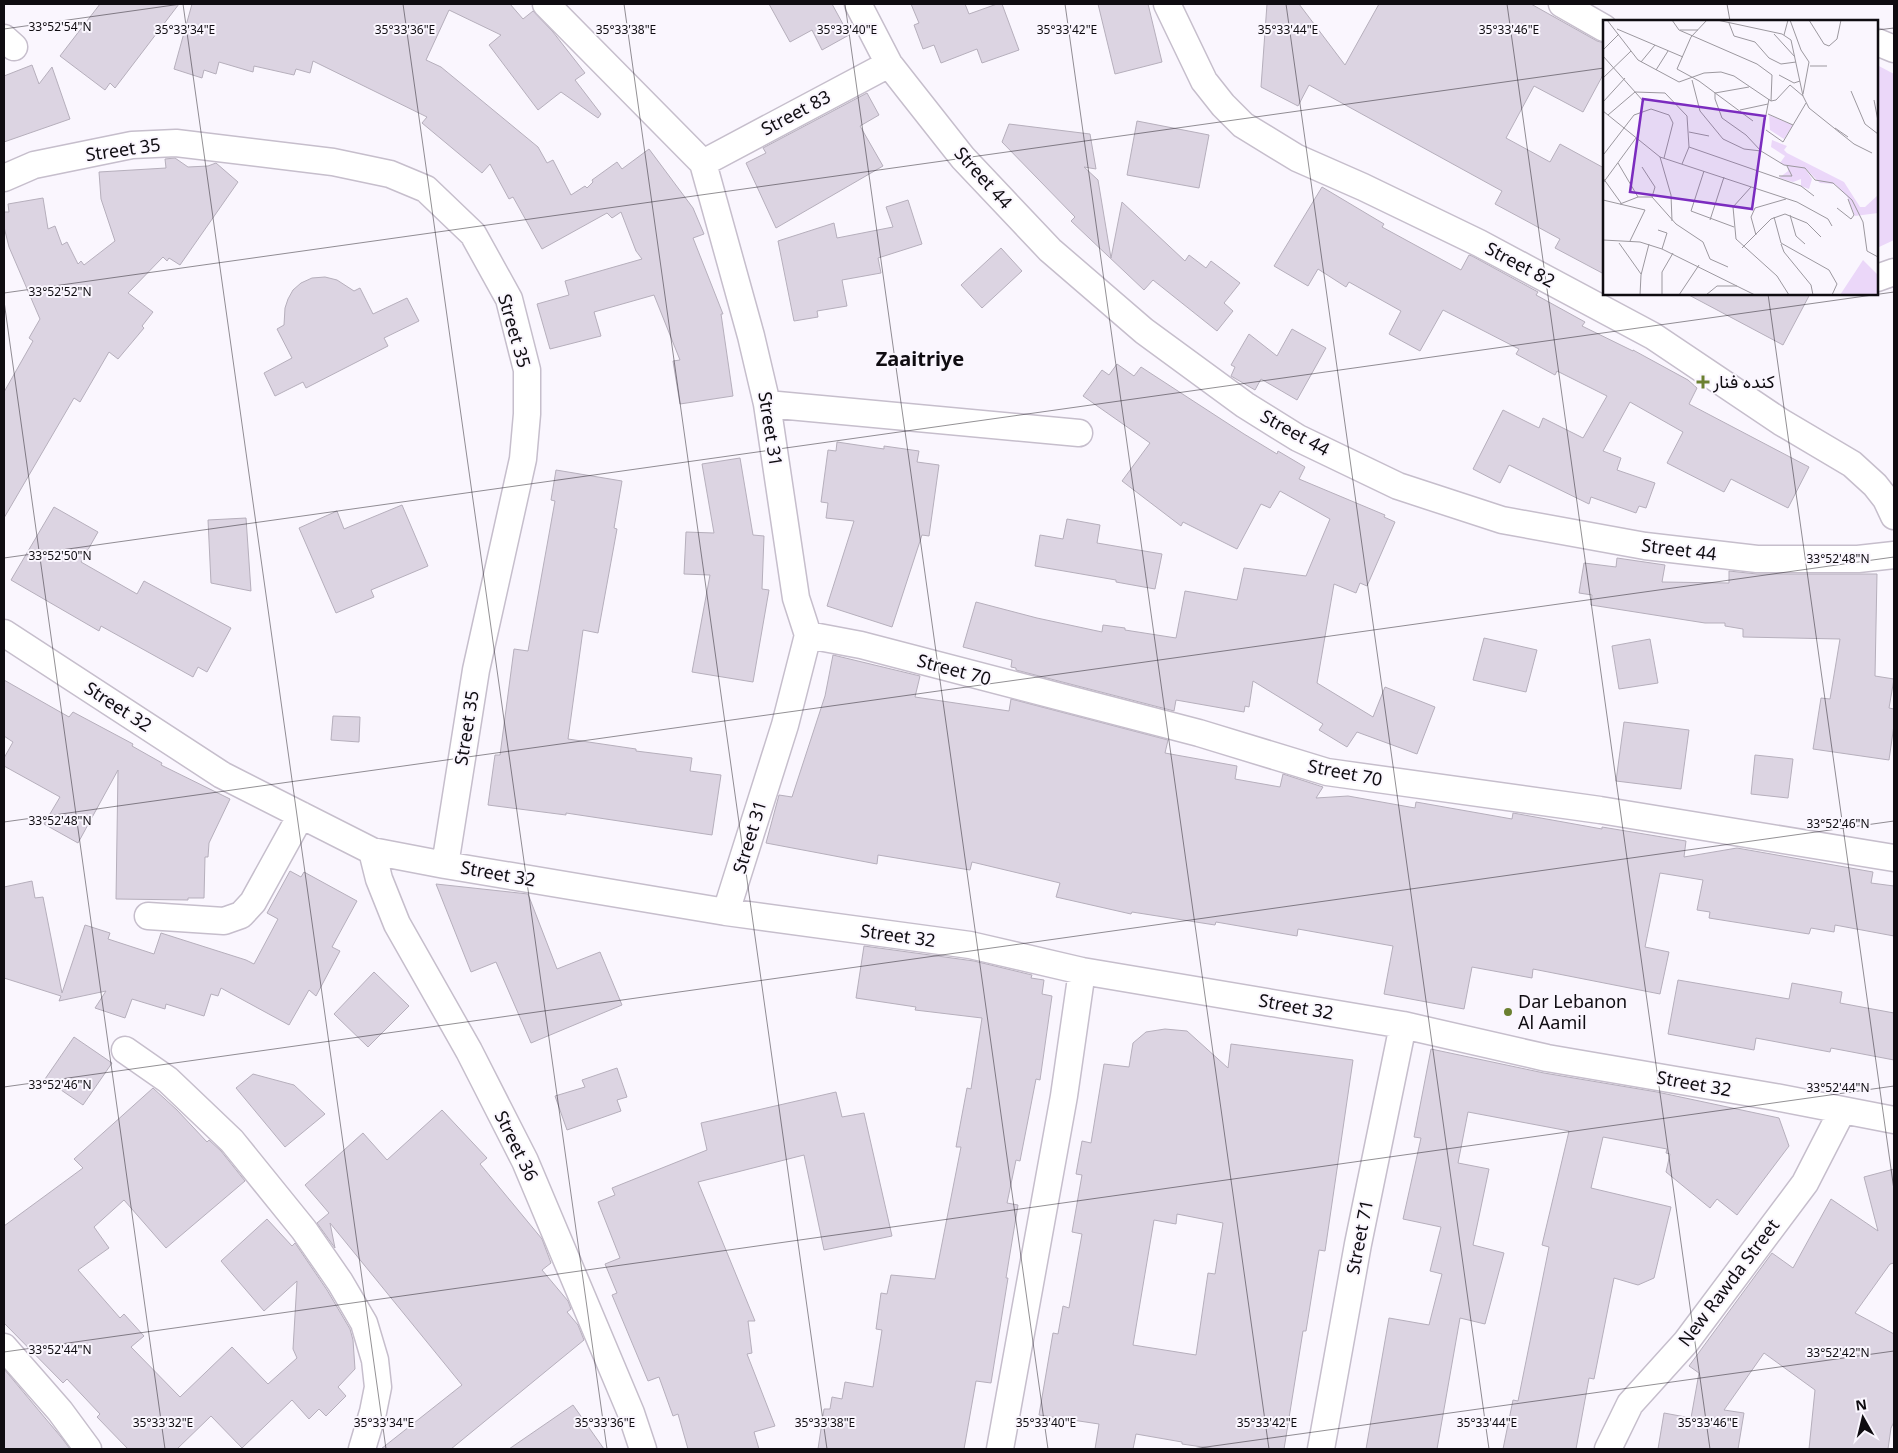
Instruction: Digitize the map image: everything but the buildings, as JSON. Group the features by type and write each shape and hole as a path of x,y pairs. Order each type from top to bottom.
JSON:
{"street":[{"name":"Street 31","path":"546,4 703,163 751,336 767,404 796,598 808,635 785,725 726,912"},
{"name":"Street 44","path":"858,4 889,64 963,158 1050,250 1144,331 1245,405 1298,438 1398,486 1502,520 1645,546 1756,559 1858,559 1894,555"},
{"name":"Street 82","path":"1167,4 1204,81 1223,105 1243,125 1297,158 1363,186 1479,243 1653,336 1781,422 1852,464 1875,485 1886,499 1894,516"},
{"path":"1562,4 1603,27"},
{"path":"1878,42 1894,49"},
{"name":"Street 83","path":"703,163 889,64"},
{"name":"Street 35","path":"4,178 34,165 132,145 176,143 334,162 390,174 426,189 473,234 509,300 527,370 527,414 523,459 476,670 445,865"},
{"path":"1878,278 1894,272"},
{"path":"767,404 1079,433"},
{"name":"Street 32","path":"4,634 222,775 372,851 726,912 970,945 1082,971 1403,1025 1547,1058 1894,1120"},
{"name":"Street 70","path":"808,635 861,645 1199,733 1327,772 1600,810 1894,858"},
{"path":"148,916 224,922 241,915 253,902 300,815"},
{"name":"Street 36","path":"372,851 380,879 397,924 469,1051 525,1161 631,1413 643,1449"},
{"path":"1000,1449 1060,1115 1082,971"},
{"name":"Street 71","path":"1320,1449 1358,1244 1403,1025"},
{"path":"125,1050 168,1080 232,1141 304,1230 364,1323 375,1360 378,1386 373,1412 362,1449"},
{"name":"New Rawda Street","path":"1608,1449 1630,1404 1686,1342 1804,1183 1842,1111"},
{"path":"4,1347 60,1411 88,1449"}],"shaded area":[{"path":"1878,66 1894,74 1894,240 1878,248"}],"place":[{"name":"كنده فنار","path":"1703,382"},
{"name":"Dar Lebanon Al Aamil","path":"1508,1012"}],"district":[{"name":"Zaaitriye","path":"920,359"}]}
